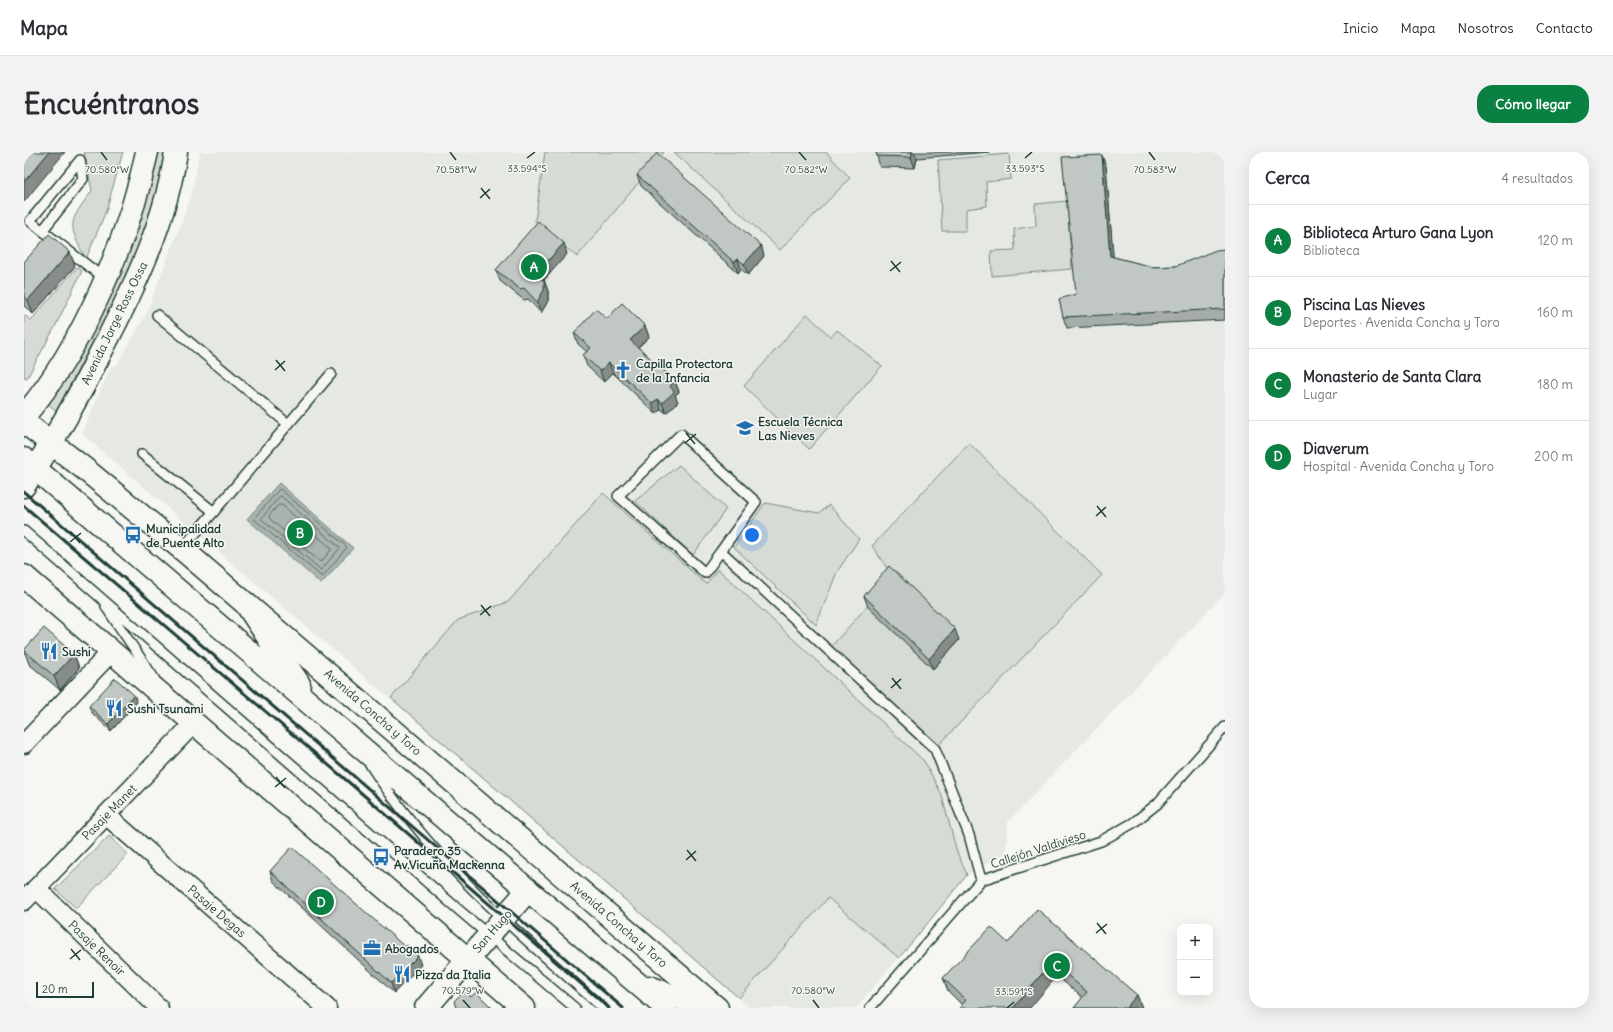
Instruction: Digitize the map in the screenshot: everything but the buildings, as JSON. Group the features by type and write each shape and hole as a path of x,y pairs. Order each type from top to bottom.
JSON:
{"street":[{"path":"24,416 41,395 74,342 105,279 122,239 135,199 147,152"},
{"name":"Avenida Jorge Ross Ossa","path":"28,471 52,443 90,374 140,274 156,231 173,172 176,152"},
{"name":"Avenida Concha y Toro","path":"24,422 182,549 717,1008"},
{"path":"28,471 313,706 666,1008"},
{"path":"24,576 524,1008"},
{"path":"246,604 313,706"},
{"path":"24,744 111,652"},
{"name":"Pasaje Manet","path":"30,895 194,723"},
{"name":"Pasaje Degas","path":"106,815 327,1008"},
{"name":"San Hugo","path":"426,1008 528,890"},
{"name":"Pasaje Renoir","path":"30,895 159,1008"},
{"path":"636,982 706,1008"}],"lane":[{"path":"43,230 83,179 80,160 30,221 105,279"},
{"path":"157,315 288,424"},
{"path":"182,549 331,374"},
{"path":"681,434 756,502 721,551 705,573 618,496 681,434"},
{"path":"142,454 214,512"},
{"path":"24,531 488,935 575,1008"},
{"path":"721,551 935,749 969,835 981,880"},
{"path":"99,596 170,703"},
{"name":"Callejón Valdivieso","path":"870,1008 981,880 1102,841 1133,823 1157,804 1225,727"},
{"path":"358,745 393,798 429,844 447,864 503,918 603,1008"}],"shaded area":[{"path":"84,152 123,152 106,211 86,259 73,231 73,224 78,210 92,191"},
{"path":"154,152 167,152 150,216 133,260 115,300 56,411 45,401"},
{"path":"200,152 1225,152 1225,593 1008,822 1006,853 967,875 856,1008 750,1008 82,434 111,366 117,365 146,314 190,200"},
{"path":"545,152 664,152 577,257 535,221"},
{"path":"674,152 826,152 850,178 780,250"},
{"path":"1009,154 1011,179 986,182 987,206 966,209 966,231 942,231 938,160"},
{"path":"1067,201 1072,269 992,276 991,251 1015,250 1014,229 1036,226 1035,204"},
{"path":"77,267 82,271 56,325 27,378 24,377 24,315 31,320"},
{"path":"807,314 831,337 837,330 882,366 809,449 744,386"},
{"path":"969,443 1102,575 935,749 828,650 893,577 872,546"},
{"path":"679,465 726,509 693,555 635,501"},
{"path":"603,493 706,584 718,569 924,761 941,793 957,852 967,875 899,958 828,898 739,998 391,698 458,620 508,602"},
{"path":"765,503 819,513 829,505 859,539 837,572 816,625 734,547"},
{"path":"109,836 128,854 76,908 55,889"}],"water":[{"path":"279,483 353,548 321,584 247,519"}],"railway":[{"path":"24,492 623,1008"},
{"path":"24,506 352,785 609,1008"}],"place":[{"name":"Biblioteca Arturo Gana Lyon","path":"534,267"},
{"name":"Capilla Protectora de la Infancia","path":"623,370"},
{"name":"Escuela Técnica Las Nieves","path":"745,428"},
{"name":"Piscina Las Nieves","path":"300,533"},
{"name":"Municipalidad de Puente Alto","path":"133,535"},
{"name":"Sushi","path":"49,651"},
{"name":"Sushi Tsunami","path":"114,708"},
{"name":"Paradero 35 Av.Vicuña Mackenna","path":"381,857"},
{"name":"Diaverum","path":"321,902"},
{"name":"Abogados","path":"372,948"},
{"name":"Monasterio de Santa Clara","path":"1057,966"},
{"name":"Pizza da Italia","path":"402,974"}]}
